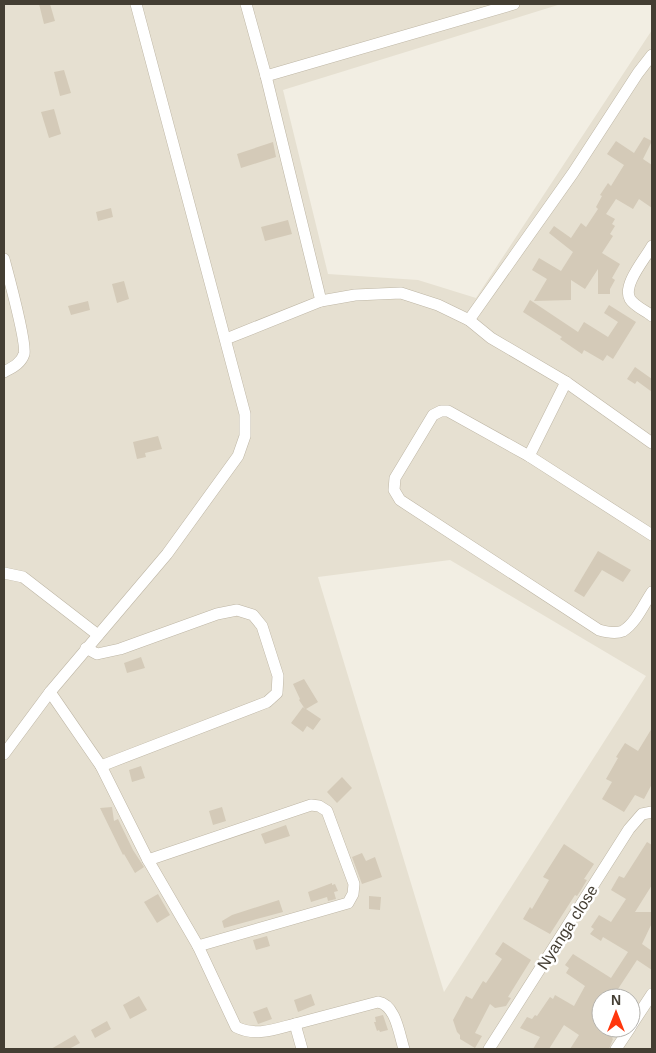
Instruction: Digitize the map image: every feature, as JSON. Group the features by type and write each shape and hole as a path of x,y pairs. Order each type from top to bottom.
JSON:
{"street":[{"path":"4,754 50,692 167,554 238,456 245,436 245,414 136,4"},
{"path":"246,4 266,76 321,301"},
{"path":"266,76 514,4"},
{"path":"468,320 573,173 638,73 652,55"},
{"path":"652,246 629,284 628,293 631,301 652,316"},
{"path":"4,259 22,336 24,354 17,364 4,372"},
{"path":"226,339 321,301 355,295 401,293 438,304 468,320 491,338 566,382 651,439"},
{"path":"529,456 566,382"},
{"path":"652,535 529,456 448,411 441,411 433,415 395,478 394,490 400,500 599,630 609,633 622,631 634,620 652,592"},
{"path":"4,573 23,577 98,635"},
{"path":"86,648 97,654 120,650 217,614 237,610 253,615 262,626 278,676 277,693 267,702 101,766"},
{"path":"50,692 101,766 148,860 198,946 236,1027 246,1032 255,1033 378,1002 385,1003 390,1008 404,1049"},
{"path":"148,860 311,805 319,806 327,811 354,884 353,894 348,902 198,946"},
{"name":"Nyanga close","path":"489,1049 630,829 642,814 652,812"},
{"path":"641,1010 652,994"},
{"path":"295,1024 302,1049"},
{"path":"616,1049 623,1038"}],"shaded area":[{"path":"4,4 561,4 283,90 328,274 418,280 476,298 652,30 652,1049 4,1049","holes":["450,560 646,676 444,992 318,577"]}],"building":[{"path":"39,4 50,4 55,21 44,24"},
{"path":"64,70 71,93 60,96 54,72"},
{"path":"54,109 61,134 49,138 41,112"},
{"path":"644,137 652,141 643,159 652,165 652,208 639,199 633,209 616,199 606,214 615,219 612,224 615,226 610,234 613,236 602,253 620,264 612,278 615,280 610,289 610,294 598,294 598,269 585,289 571,280 571,300 534,301 547,279 532,270 539,258 561,271 573,252 549,233 554,226 571,238 581,223 586,227 598,209 596,207 602,196 600,195 608,183 611,186 624,165 607,154 616,141 634,153"},
{"path":"273,142 276,157 241,168 237,154"},
{"path":"111,208 113,217 98,221 96,212"},
{"path":"288,220 292,234 265,241 261,227"},
{"path":"124,281 129,299 117,303 112,284"},
{"path":"530,300 578,332 584,322 608,337 618,322 604,313 609,305 636,322 613,359 607,355 603,361 584,350 582,354 560,339 562,337 523,312"},
{"path":"88,301 90,310 71,315 68,306"},
{"path":"635,367 652,379 652,392 637,381 635,384 627,379"},
{"path":"158,436 162,449 145,453 146,457 137,459 133,442"},
{"path":"598,551 631,570 623,582 602,570 584,597 574,591"},
{"path":"141,657 145,668 127,673 124,663"},
{"path":"304,679 318,702 306,709 321,719 313,730 307,726 303,732 291,723 303,707 305,709 299,700 293,684"},
{"path":"652,728 652,784 644,799 635,795 624,812 602,799 612,782 606,779 625,743 638,751"},
{"path":"141,766 145,778 132,782 129,770"},
{"path":"342,777 352,788 337,803 327,792"},
{"path":"112,807 114,821 118,819 133,850 144,867 135,873 123,855 100,808"},
{"path":"222,807 226,821 213,825 209,811"},
{"path":"286,825 290,836 265,844 261,834"},
{"path":"647,842 652,845 652,885 635,912 652,912 652,923 642,944 652,951 652,970 637,960 619,988 591,988 591,1038 612,1038 609,1049 570,1049 579,1035 564,1025 549,1049 533,1049 540,1037 520,1028 527,1017 532,1019 535,1015 537,1016 550,997 553,999 555,995 574,1006 585,986 566,973 569,968 565,965 573,954 611,978 628,952 603,937 601,941 590,934 594,929 591,927 599,915 611,922 626,899 611,890 619,876 624,878"},
{"path":"564,844 594,864 584,879 587,880 581,890 577,896 575,895 550,934 523,919 530,907 532,909 549,880 543,877"},
{"path":"362,853 366,861 375,857 382,877 362,884 352,857"},
{"path":"332,883 332,885 335,884 338,891 334,892 336,899 328,901 327,897 311,902 308,892"},
{"path":"158,894 170,915 157,923 144,902"},
{"path":"369,896 381,897 380,910 369,909"},
{"path":"279,900 283,912 224,928 222,921 232,915"},
{"path":"267,936 270,946 256,950 253,940"},
{"path":"503,942 531,960 508,997 511,998 506,1006 495,1008 490,1004 475,1033 482,1036 475,1048 460,1039 453,1020 466,996 472,999 483,981 486,983 502,959 495,954"},
{"path":"311,994 315,1005 298,1012 294,1000"},
{"path":"139,996 147,1010 130,1019 123,1005"},
{"path":"267,1007 272,1019 258,1024 253,1012"},
{"path":"383,1015 388,1030 380,1032 379,1030 377,1031 374,1022 376,1022 375,1017"},
{"path":"107,1021 111,1029 95,1038 91,1030"},
{"path":"75,1035 80,1043 69,1049 51,1049"}]}
